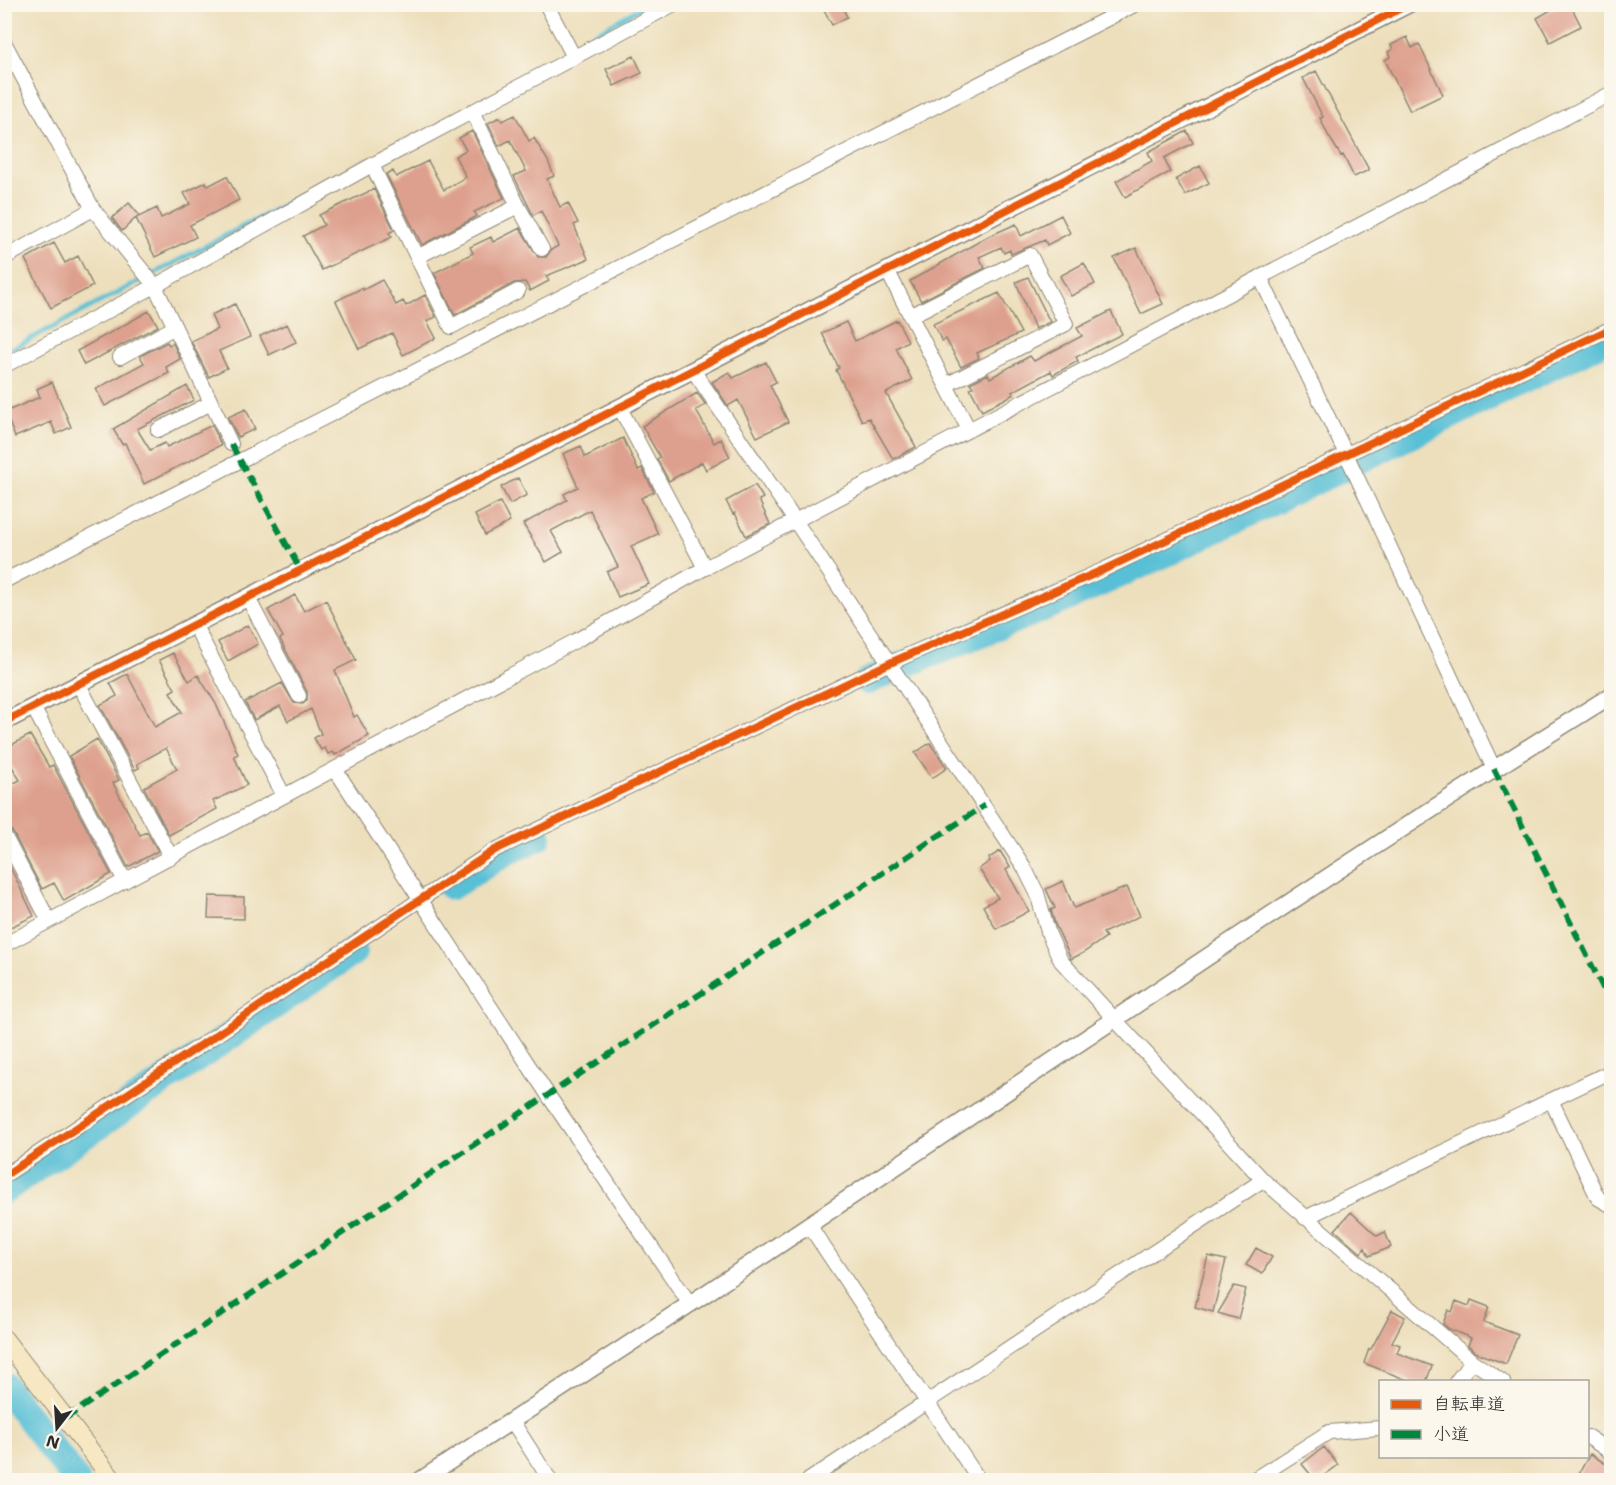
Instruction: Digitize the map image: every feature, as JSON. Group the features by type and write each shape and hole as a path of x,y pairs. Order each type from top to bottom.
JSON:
{"main road":[{"path":"4,1339 113,1480"}],"street":[{"path":"546,4 574,57"},
{"path":"4,366 372,165 674,4"},
{"path":"4,581 1136,4"},
{"path":"4,722 1409,4"},
{"path":"4,42 93,209 155,285 231,444"},
{"path":"4,945 577,640 705,568 1611,93"},
{"path":"472,111 518,206 542,249"},
{"path":"372,165 451,327 518,291"},
{"path":"417,257 518,206"},
{"path":"4,258 93,209"},
{"path":"910,316 1030,255 1066,324 946,385"},
{"path":"888,272 969,430"},
{"path":"1260,277 1494,769"},
{"path":"120,357 175,327"},
{"path":"4,1176 495,850 890,663 1103,570 1347,456 1611,328"},
{"path":"693,370 1024,867 1037,893 1048,935 1061,961 1263,1180 1472,1361 1500,1380"},
{"path":"158,430 211,403"},
{"path":"620,408 705,568"},
{"path":"248,598 299,696"},
{"path":"195,626 284,796"},
{"path":"79,685 171,857"},
{"path":"421,1480 690,1304 1114,1019 1494,769 1611,695"},
{"path":"33,707 124,881"},
{"path":"335,769 548,1095 690,1304"},
{"path":"4,836 49,921"},
{"path":"1305,1218 1611,1071"},
{"path":"1551,1100 1598,1198 1611,1206"},
{"path":"809,1480 1263,1180"},
{"path":"808,1225 979,1480"},
{"path":"1458,1380 1472,1361"},
{"path":"512,1421 550,1480"},
{"path":"1253,1480 1329,1432 1379,1428"},
{"path":"1589,1438 1611,1453"}],"building":[{"path":"821,4 841,4 847,17 832,25"},
{"path":"1561,4 1570,4 1581,26 1550,42 1537,18"},
{"path":"1407,37 1412,48 1419,44 1443,95 1410,111 1385,60 1390,57 1388,52 1393,49 1391,45"},
{"path":"634,56 642,73 614,86 606,69"},
{"path":"1316,71 1369,170 1354,177 1343,155 1341,156 1328,135 1320,118 1323,117 1303,78"},
{"path":"515,115 529,141 534,138 548,161 554,176 547,179 560,207 568,203 578,223 574,225 588,259 546,276 549,281 530,291 525,282 514,283 455,315 434,273 473,253 470,247 491,237 493,242 520,228 538,257 546,257 558,246 541,211 533,215 514,176 526,171 510,140 499,146 488,123 500,117 502,121"},
{"path":"472,131 504,198 474,212 477,216 422,245 386,174 393,171 396,177 428,161 444,190 466,177 455,156 466,150 459,138"},
{"path":"1187,131 1193,143 1164,158 1170,172 1125,197 1116,181 1152,161 1148,152"},
{"path":"1200,166 1209,183 1185,195 1176,179"},
{"path":"227,176 239,200 190,225 196,237 155,257 136,218 157,208 161,218 190,204 184,193 206,182 208,186"},
{"path":"374,189 394,230 389,233 392,237 322,270 303,236 324,225 319,215"},
{"path":"129,203 139,215 122,231 112,218"},
{"path":"1061,215 1070,233 1047,245 1045,240 1011,254 1010,250 1004,253 1001,247 979,257 985,268 921,301 910,281 987,237 1016,224 1021,236"},
{"path":"54,243 65,263 78,256 93,286 51,308 25,259"},
{"path":"1136,248 1163,304 1141,314 1114,258"},
{"path":"1084,263 1095,284 1071,296 1060,276"},
{"path":"1028,277 1050,322 1035,329 1016,282"},
{"path":"382,280 396,305 403,301 406,306 425,295 436,317 427,321 436,338 403,355 392,333 359,349 336,301"},
{"path":"999,293 1021,333 977,353 979,358 961,367 946,339 942,341 933,324"},
{"path":"235,304 250,337 219,351 227,368 209,377 191,341 217,329 211,315"},
{"path":"149,311 158,326 84,365 77,351"},
{"path":"1111,311 1122,334 1076,357 1078,361 1053,375 1051,371 982,411 970,388 973,387 970,383 988,374 990,378 1030,356 1034,361 1082,336 1077,328"},
{"path":"897,320 908,341 896,348 912,380 886,393 916,447 893,459 869,418 862,421 836,370 839,368 822,333 846,322 855,341"},
{"path":"287,324 296,342 269,355 260,336"},
{"path":"167,342 169,345 173,343 180,359 166,367 169,373 105,406 96,389 144,363 140,356"},
{"path":"766,362 776,382 770,385 788,422 757,437 738,400 728,406 712,382 729,372 733,378"},
{"path":"52,382 71,427 56,434 51,422 15,437 5,412 40,397 37,389"},
{"path":"187,386 194,400 137,429 150,450 165,443 167,447 212,425 221,445 144,484 125,443 122,444 113,429"},
{"path":"697,393 706,405 696,410 714,443 721,439 730,457 706,470 702,462 669,481 657,459 660,457 642,426"},
{"path":"246,409 255,429 238,437 228,417"},
{"path":"623,438 638,470 642,468 654,492 641,498 658,534 631,546 649,584 618,597 607,572 618,567 590,510 551,531 563,552 546,562 523,524 567,500 564,494 578,487 563,454 581,446 585,457"},
{"path":"518,478 527,495 510,504 501,487"},
{"path":"755,485 763,498 759,500 770,524 746,536 735,513 733,514 726,501"},
{"path":"500,502 510,522 485,535 475,515"},
{"path":"295,595 304,611 326,600 356,660 335,670 354,717 357,715 369,736 335,755 333,752 328,754 325,748 321,750 314,738 321,734 311,709 288,721 280,706 254,720 245,702 282,683 294,703 303,704 307,700 307,692 280,639 283,637 268,610"},
{"path":"248,625 258,644 228,661 218,642"},
{"path":"173,653 189,681 198,675 216,704 238,754 234,756 247,785 213,801 217,809 169,835 144,787 177,769 166,748 137,764 139,768 135,770 100,705 117,696 110,683 127,674 155,727 182,712 170,692 175,689 159,660"},
{"path":"30,735 49,767 53,765 111,874 64,901 54,883 42,889 12,831 4,826 4,788 20,780 4,753 4,749"},
{"path":"97,739 119,780 113,783 140,835 147,832 158,851 128,867 69,756"},
{"path":"930,743 947,768 932,778 915,753"},
{"path":"1000,851 1010,867 1006,870 1029,911 996,929 983,906 998,898 979,869 990,861 989,858"},
{"path":"4,855 34,916 4,930"},
{"path":"1063,881 1074,908 1127,887 1140,916 1103,933 1106,937 1071,959 1055,924 1051,910 1055,908 1046,889"},
{"path":"209,896 244,897 244,919 208,918"},
{"path":"1351,1212 1377,1236 1385,1232 1391,1247 1369,1256 1365,1248 1361,1253 1335,1230"},
{"path":"1256,1248 1272,1257 1262,1274 1246,1265"},
{"path":"1208,1256 1226,1260 1213,1312 1195,1307"},
{"path":"1234,1286 1246,1289 1238,1319 1218,1313"},
{"path":"1471,1300 1489,1307 1484,1322 1518,1335 1506,1364 1475,1352 1468,1345 1471,1338 1443,1324 1448,1310 1452,1312 1456,1301 1469,1306"},
{"path":"1392,1310 1405,1317 1392,1342 1400,1345 1397,1353 1432,1366 1427,1380 1407,1380 1364,1363"},
{"path":"1324,1447 1338,1465 1315,1480 1302,1464"},
{"path":"1590,1454 1611,1467 1611,1480 1592,1480 1579,1473"}],"waterway":[{"path":"528,75 567,49 647,4"},
{"path":"4,353 368,160"},
{"path":"868,681 1065,599 1173,550 1612,337"},
{"path":"451,886 506,852 538,837"},
{"path":"4,1190 353,952"},
{"path":"4,1386 76,1480"}],"marked path":[{"path":"231,444 301,571"},
{"path":"1494,769 1612,1006"},
{"path":"66,1418 985,805"}],"cycle path":[{"path":"4,722 1409,4"},
{"path":"4,1176 495,850 890,663 1103,570 1612,328"}]}
